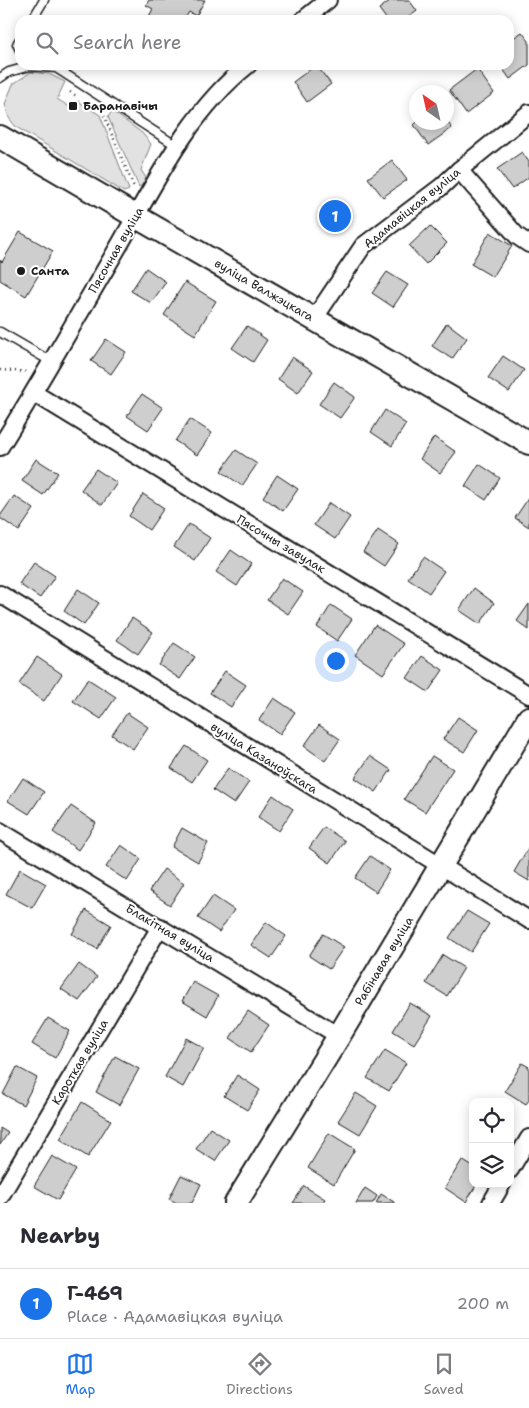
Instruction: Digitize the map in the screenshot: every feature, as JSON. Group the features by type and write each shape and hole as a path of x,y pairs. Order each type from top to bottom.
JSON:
{"street":[{"path":"309,15 328,0"},
{"name":"Пясочная вуліца","path":"0,447 34,393 176,146 217,94 243,70"},
{"name":"Адамавіцкая вуліца","path":"314,319 364,246 441,188 459,170 529,113"},
{"name":"вуліца Валжэцкага","path":"0,136 139,211 314,319 529,443"},
{"path":"459,170 517,236 529,244"},
{"name":"Пясочны завулак","path":"34,393 529,695"},
{"name":"вуліца Казаноўскага","path":"0,594 529,920"},
{"name":"Рабінавая вуліца","path":"236,1203 339,1036 529,718"},
{"name":"Блакітная вуліца","path":"0,831 339,1036"},
{"name":"Кароткая вуліца","path":"0,1196 160,927"},
{"path":"514,1163 529,1138"},
{"path":"491,1203 500,1188"}],"lane":[{"path":"35,15 44,0"},
{"path":"0,78 16,70"},
{"path":"59,70 176,146"},
{"path":"0,332 48,368"}],"path":[{"path":"70,92 79,98"},
{"path":"95,108 103,113 139,211"},
{"path":"0,370 48,368"}],"shaded area":[{"path":"31,72 49,74 65,82 57,99 73,109 78,101 100,115 129,190 124,192 16,127 9,118 5,104 13,84"},
{"path":"112,111 142,133 151,144 141,170 146,178 139,187 108,117"}],"building":[{"path":"149,0 205,0 197,15 189,12 187,15 150,15 153,9 146,5"},
{"path":"391,0 409,0 417,11 412,15 383,15 379,9"},
{"path":"522,32 529,41 529,65 510,79 504,70 514,70 514,38"},
{"path":"309,70 320,70 331,84 307,102 293,82"},
{"path":"478,70 494,93 466,114 454,97 454,86"},
{"path":"418,130 449,130 428,145"},
{"path":"522,152 529,162 529,177 512,189 497,169"},
{"path":"392,160 407,180 383,197 368,178"},
{"path":"332,202 349,213 337,230 321,220"},
{"path":"430,226 447,243 426,264 409,246"},
{"name":"Санта","path":"20,232 53,251 26,296 0,280 0,260 2,262"},
{"path":"490,232 512,246 493,277 471,264"},
{"path":"146,268 166,282 151,303 131,291"},
{"path":"387,272 408,285 393,307 372,293"},
{"path":"185,282 216,301 195,335 164,315"},
{"path":"447,323 467,338 452,359 432,346"},
{"path":"247,326 267,340 253,362 232,348"},
{"path":"106,339 126,352 111,374 91,361"},
{"path":"503,356 524,370 509,392 488,378"},
{"path":"292,357 313,371 298,393 278,379"},
{"path":"334,382 355,397 340,418 319,404"},
{"path":"142,394 163,408 148,430 127,416"},
{"path":"385,410 406,424 392,446 371,432"},
{"path":"190,419 212,433 197,455 175,441"},
{"path":"434,437 456,452 440,473 420,459"},
{"path":"236,450 257,464 242,486 221,471"},
{"path":"36,459 58,473 43,495 22,481"},
{"path":"479,464 500,478 486,500 465,486"},
{"path":"96,469 117,483 102,505 81,490"},
{"path":"277,475 298,489 283,511 263,497"},
{"path":"143,494 164,508 149,530 129,516"},
{"path":"14,496 34,509 19,531 0,518"},
{"path":"529,497 529,527 515,518"},
{"path":"329,503 350,517 335,539 314,525"},
{"path":"189,524 210,538 195,561 174,547"},
{"path":"378,530 399,544 384,566 363,552"},
{"path":"231,550 251,564 237,586 216,572"},
{"path":"423,557 444,571 429,593 408,578"},
{"path":"34,562 55,576 40,598 19,584"},
{"path":"282,578 303,592 288,614 267,600"},
{"path":"474,588 494,603 480,624 459,610"},
{"path":"78,589 99,603 84,625 64,611"},
{"path":"529,604 529,630 517,621"},
{"path":"331,605 352,619 337,641 317,627"},
{"path":"132,618 153,632 138,654 117,640"},
{"path":"375,625 404,644 383,674 355,655"},
{"path":"174,643 195,657 180,679 159,665"},
{"path":"422,656 443,670 428,692 407,678"},
{"path":"37,657 62,674 44,701 19,684"},
{"path":"225,671 246,685 231,707 210,693"},
{"path":"88,679 116,697 101,719 73,701"},
{"path":"274,698 295,712 280,734 259,720"},
{"path":"127,713 148,727 133,749 112,735"},
{"path":"458,717 478,730 464,752 443,739"},
{"path":"319,725 340,739 325,761 304,746"},
{"path":"186,746 207,760 192,782 171,768"},
{"path":"370,756 391,770 376,792 355,778"},
{"path":"432,756 453,769 425,812 404,799"},
{"path":"228,768 249,782 234,804 213,790"},
{"path":"23,778 44,792 29,814 8,801"},
{"path":"273,795 293,809 279,831 258,817"},
{"path":"71,806 96,823 78,850 53,832"},
{"path":"324,827 345,841 330,863 309,848"},
{"path":"182,828 208,843 198,862 172,847"},
{"path":"121,845 141,859 127,881 106,867"},
{"path":"529,849 529,881 514,872"},
{"path":"370,856 390,870 376,892 355,878"},
{"path":"20,869 46,884 32,908 6,894"},
{"path":"164,869 184,883 170,905 149,891"},
{"path":"213,896 234,910 219,932 198,918"},
{"path":"86,910 111,925 97,949 72,934"},
{"path":"467,911 489,924 471,952 449,938"},
{"path":"266,922 286,936 271,958 251,945"},
{"path":"323,934 344,947 329,969 309,956"},
{"path":"443,955 464,968 447,996 426,983"},
{"path":"79,964 97,977 79,1001 61,989"},
{"path":"193,982 218,996 207,1016 182,1001"},
{"path":"410,1003 432,1016 414,1044 393,1031"},
{"path":"248,1011 269,1025 251,1052 230,1038"},
{"path":"48,1018 70,1031 55,1058 32,1044"},
{"path":"186,1038 204,1048 183,1087 165,1077"},
{"path":"385,1050 406,1063 389,1091 367,1078"},
{"path":"115,1056 139,1069 119,1105 96,1092"},
{"path":"522,1063 529,1067 529,1100 526,1104 505,1091"},
{"path":"17,1067 37,1078 23,1105 3,1094"},
{"path":"237,1075 260,1090 247,1110 224,1096"},
{"path":"356,1093 377,1106 360,1134 338,1121"},
{"path":"82,1102 111,1120 88,1157 60,1139"},
{"path":"0,1128 8,1133 0,1145"},
{"path":"210,1128 229,1140 215,1161 196,1149"},
{"path":"329,1133 355,1149 334,1184 308,1168"},
{"path":"52,1156 76,1170 58,1200 34,1186"},
{"path":"462,1160 469,1164 469,1188 475,1188 466,1202 445,1188"},
{"path":"181,1175 201,1184 192,1203 177,1203 169,1199"},
{"path":"304,1186 325,1199 322,1203 293,1203"},
{"path":"365,1188 377,1196 373,1203 356,1203"},
{"path":"381,1194 394,1202 394,1203 376,1203"}],"place":[{"name":"Баранавічы","path":"73,106"},
{"name":"Г-469","path":"335,216"},
{"name":"Санта","path":"21,271"}]}
